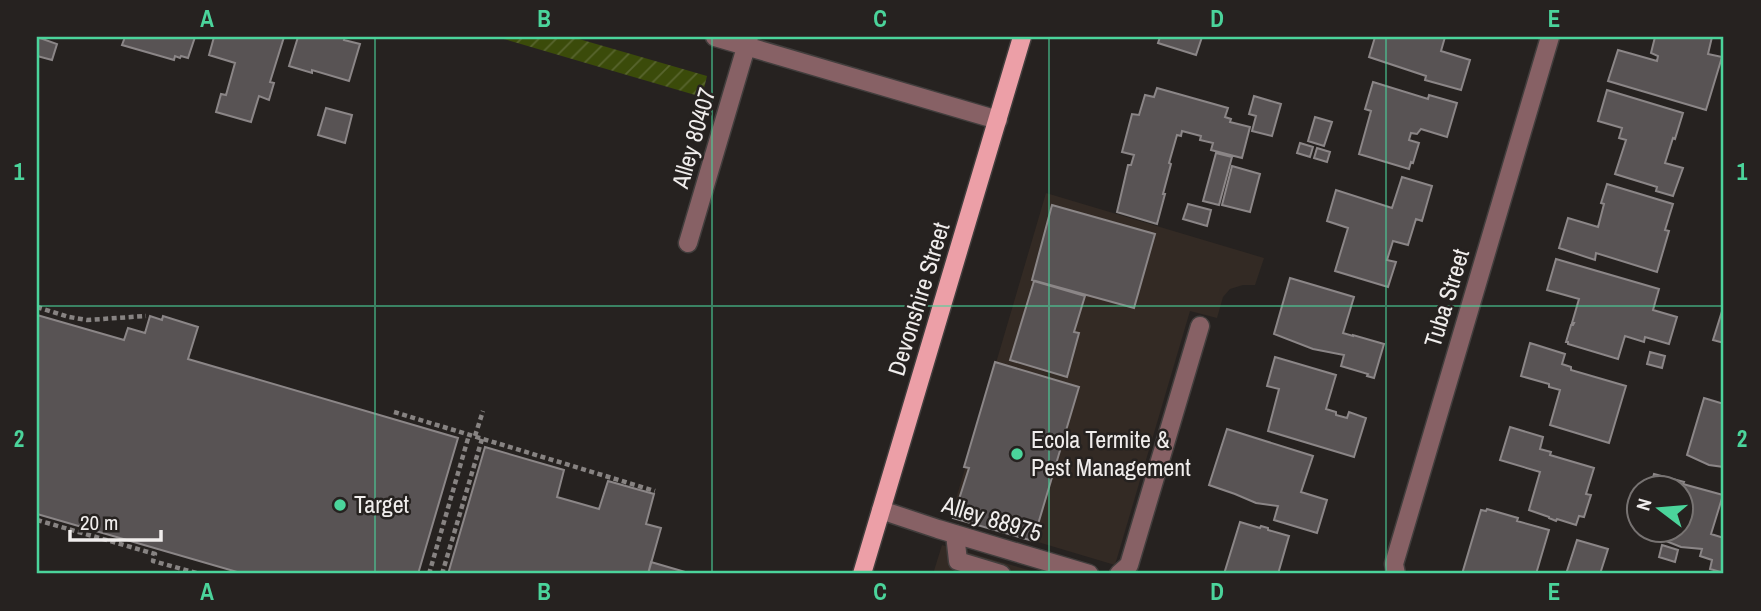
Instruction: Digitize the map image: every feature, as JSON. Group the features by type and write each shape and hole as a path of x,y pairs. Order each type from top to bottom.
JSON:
{"main road":[{"name":"Devonshire Street","path":"862,574 1022,37"}],"street":[{"path":"715,37 748,41 998,120"},
{"name":"Tuba Street","path":"1396,574 1394,564 1550,37"},
{"name":"Alley 80407","path":"688,243 748,41"},
{"path":"1120,574 1129,565 1200,326"},
{"name":"Alley 88975","path":"881,510 1089,574"},
{"path":"956,534 958,561 1002,574"}],"path":[{"path":"37,307 87,320 146,316"},
{"path":"429,574 482,411"},
{"path":"394,412 655,491"},
{"path":"442,574 482,439"},
{"path":"37,520 155,554 153,561 200,574"}],"shaded area":[{"path":"1046,193 1264,258 1255,285 1230,289 1223,297 1217,318 1190,311 1115,565 951,516"},
{"path":"942,545 1042,574 933,574"}],"green space":[{"path":"497,37 572,37 707,76 702,97"}],"building":[{"path":"37,37 57,44 52,60 37,56"},
{"path":"125,37 195,37 188,58 175,56 174,60 122,45"},
{"path":"214,37 284,37 270,82 274,83 269,100 259,96 251,122 216,112 221,94 226,95 235,63 209,55"},
{"path":"298,37 345,37 344,40 360,44 349,81 289,66"},
{"path":"1160,37 1202,37 1196,55 1158,43"},
{"path":"1375,37 1445,37 1441,51 1470,60 1461,90 1425,80 1426,76 1369,57"},
{"path":"1655,37 1712,37 1708,54 1722,57 1706,110 1608,81 1618,50 1657,61 1658,56 1651,53"},
{"path":"1373,82 1428,99 1429,95 1457,103 1447,137 1421,129 1417,134 1411,133 1409,140 1419,143 1409,169 1359,154 1371,111 1365,109"},
{"path":"1157,88 1228,108 1225,117 1231,119 1230,122 1250,127 1242,158 1211,150 1213,143 1200,140 1201,136 1182,131 1181,136 1177,135 1157,224 1117,212 1128,165 1131,165 1134,155 1122,152 1132,114 1139,115 1145,95 1154,97"},
{"path":"1607,90 1683,113 1665,163 1683,168 1673,196 1656,191 1657,187 1615,174 1626,140 1619,138 1622,128 1598,121"},
{"path":"1254,96 1281,104 1272,136 1252,131 1256,116 1249,114"},
{"path":"326,108 352,115 345,143 318,135"},
{"path":"1315,117 1332,122 1324,146 1308,141"},
{"path":"1300,143 1313,147 1310,157 1297,153"},
{"path":"1317,148 1330,152 1327,162 1314,158"},
{"path":"1216,153 1232,157 1219,205 1203,201"},
{"path":"1232,166 1260,174 1250,212 1222,205"},
{"path":"1402,177 1432,186 1422,221 1416,219 1408,245 1393,241 1387,260 1396,262 1388,287 1335,271 1348,228 1327,221 1336,190 1392,208"},
{"path":"1607,184 1673,204 1665,230 1669,231 1657,272 1596,253 1595,260 1559,248 1568,218 1598,227"},
{"path":"1188,204 1211,210 1207,226 1183,219"},
{"path":"1052,205 1155,234 1134,308 1032,280"},
{"path":"1556,259 1659,289 1653,310 1677,317 1669,344 1645,337 1644,342 1625,336 1618,359 1568,344 1566,342 1574,323 1579,299 1547,290"},
{"path":"1290,278 1354,297 1343,333 1384,344 1374,378 1341,366 1344,355 1313,349 1274,334"},
{"path":"1034,281 1085,296 1074,332 1079,333 1067,377 1010,360"},
{"path":"1724,308 1724,343 1713,340"},
{"path":"37,315 124,340 128,328 145,333 150,316 162,320 163,316 198,327 188,359 458,438 418,574 244,574 37,514"},
{"path":"1530,343 1565,354 1562,364 1571,367 1571,370 1626,386 1609,443 1550,425 1560,390 1521,376"},
{"path":"1650,352 1665,356 1662,368 1647,364"},
{"path":"1275,357 1336,375 1326,409 1347,418 1349,412 1366,418 1354,457 1268,431 1279,389 1267,386"},
{"path":"995,362 1079,387 1033,541 953,518 969,468 964,467"},
{"path":"1704,398 1724,404 1724,467 1709,465 1687,455"},
{"path":"1510,427 1543,437 1540,449 1551,452 1550,455 1594,468 1586,494 1591,495 1584,517 1579,516 1576,525 1557,519 1556,521 1529,510 1540,472 1500,460"},
{"path":"1227,429 1313,456 1301,492 1327,500 1317,533 1274,520 1278,506 1256,503 1209,485"},
{"path":"485,447 564,470 557,497 599,509 608,481 654,494 646,524 661,528 648,574 448,574"},
{"path":"1694,487 1723,495 1711,534 1724,538 1724,573 1710,569 1712,560 1700,556 1702,549 1674,544 1694,544"},
{"path":"1487,509 1549,530 1536,574 1462,574 1481,510"},
{"path":"1240,522 1289,536 1278,574 1224,574"},
{"path":"1577,540 1608,549 1600,574 1566,574"},
{"path":"1662,545 1678,550 1675,562 1659,557"},
{"path":"651,562 692,574 648,574"}],"place":[{"name":"Ecola Termite & Pest Management","path":"1017,454"},
{"name":"Target","path":"340,505"}]}
